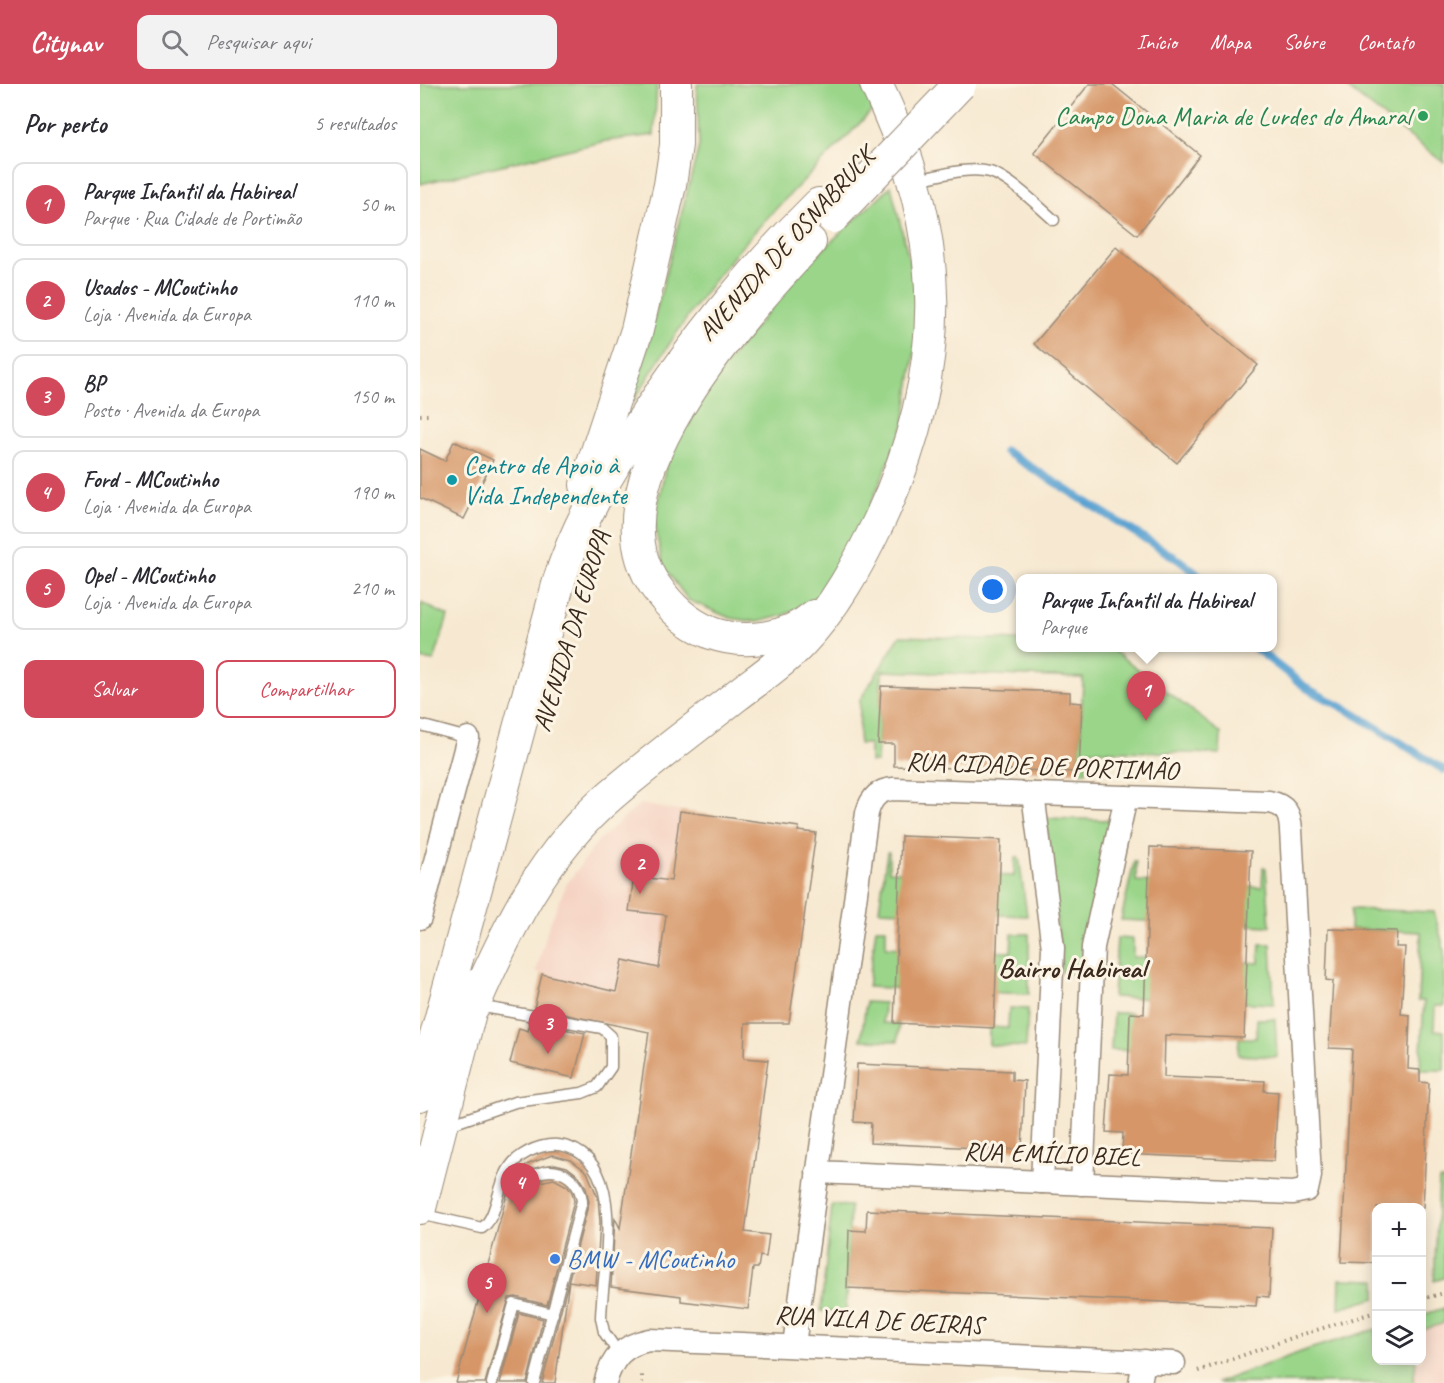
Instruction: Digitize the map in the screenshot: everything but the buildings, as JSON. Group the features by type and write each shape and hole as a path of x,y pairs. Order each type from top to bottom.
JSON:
{"main road":[{"path":"559,581 584,490 637,330 674,166 678,104 676,84"},
{"path":"474,1005 518,911 539,875 567,839 610,795 794,650 829,609 871,537 903,465 921,406 927,374 931,289 927,242 915,180 876,84"},
{"name":"AVENIDA DE OSNABRUCK","path":"648,412 687,354 735,294 826,210 934,84"},
{"path":"845,581 824,608 795,629 757,639 717,635 688,621 665,600 642,562 636,532 639,500 652,459 688,394 826,210 960,84"},
{"name":"AVENIDA DA EUROPA","path":"420,1095 559,581 575,535 595,494 648,412"},
{"name":"AVENIDA DA EUROPA","path":"420,1208 474,1005 488,923 572,612 595,543 648,412"}],"street":[{"path":"420,918 468,738"},
{"name":"RUA CIDADE DE PORTIMÃO","path":"794,1345 867,813 871,801 878,793 890,789 1269,802 1281,806 1289,814 1310,1181 1305,1191 1285,1192"},
{"path":"1033,794 1053,948 1042,1182"},
{"path":"1082,1184 1093,947 1126,797"},
{"name":"RUA EMÍLIO BIEL","path":"818,1172 1285,1192"},
{"name":"RUA VILA DE OEIRAS","path":"619,1354 624,1348 636,1342 650,1340 794,1345 1142,1372 1184,1368"},
{"path":"605,1383 608,1371 619,1354"}],"lane":[{"path":"915,180 963,172 988,172 1000,177 1054,220"},
{"path":"420,725 468,738"},
{"path":"440,1129 515,1102 582,1093 597,1087 611,1067 611,1036 602,1028 474,1005"},
{"path":"420,1214 483,1228 490,1218 504,1175 524,1154 540,1146 557,1145 570,1147 586,1156 599,1173 607,1196 601,1318 604,1332 619,1354"},
{"path":"520,1192 530,1178 544,1170 552,1170 567,1174 581,1193 582,1208 534,1383"},
{"path":"492,1383 514,1304 553,1314"}],"path":[{"path":"420,415 431,415"},
{"path":"1426,1298 1444,1293"},
{"path":"1184,1368 1372,1313"},
{"path":"642,1374 642,1383"}],"shaded area":[{"path":"640,804 680,811 659,969 623,960 616,992 536,972 548,928 566,885 598,841"},
{"path":"1444,1323 1444,1383 1413,1383 1415,1365 1426,1365 1426,1329"}],"green space":[{"path":"420,84 657,84 654,135 606,141 420,184"},
{"path":"697,84 862,84 875,107 739,249 690,314 632,404 699,146"},
{"name":"Campo Dona Maria de Lurdes do Amaral","path":"1342,84 1444,84 1444,163"},
{"path":"891,186 914,279 917,336 904,426 843,569 813,600 785,615 757,622 730,618 688,600 663,566 654,522 665,470 681,428 707,387 804,267"},
{"path":"421,603 448,616 434,661 420,659"},
{"path":"900,636 1016,640 1016,652 1115,652 1221,733 1220,754 1087,750 1086,772 1079,772 1083,678 882,671 877,762 870,762 870,744 859,744 860,700"},
{"path":"1046,818 1110,820 1081,974 1062,973"},
{"path":"887,852 889,852 889,871 1014,876 1015,857 1019,858 1027,916 879,910"},
{"path":"1134,862 1136,862 1136,881 1262,887 1263,867 1266,868 1270,926 1121,920"},
{"path":"1351,909 1434,912 1444,949 1444,1006 1435,1006 1434,1030 1444,1031 1444,1070 1420,1070 1424,1001 1418,1001 1421,932 1350,929"},
{"path":"876,928 886,928 886,947 902,948 1011,952 1012,934 1029,934 1029,994 868,987"},
{"path":"1117,938 1133,939 1133,957 1259,963 1260,944 1271,944 1274,1004 1113,997"},
{"path":"866,1002 884,1003 883,1023 899,1024 898,1041 861,1040"},
{"path":"1009,1008 1028,1009 1026,1047 989,1045 989,1027 1008,1028"},
{"path":"1113,1013 1130,1013 1148,1051 1111,1050"},
{"path":"1257,1019 1275,1019 1277,1057 1238,1055 1239,1038 1256,1038"},
{"path":"1439,1180 1444,1180 1444,1278 1434,1281"},
{"path":"832,1205 850,1206 846,1312 821,1311"},
{"path":"1340,1279 1372,1280 1372,1299 1339,1309"},
{"path":"1444,1308 1444,1323 1426,1329 1426,1314"},
{"path":"1372,1330 1372,1365 1415,1365 1413,1383 1216,1383 1309,1349"}],"waterway":[{"path":"1005,451 1179,560 1197,574"},
{"path":"1260,652 1308,689 1353,713 1444,770"}],"place":[{"name":"Campo Dona Maria de Lurdes do Amaral","path":"1423,116"},
{"name":"Centro de Apoio à Vida Independente","path":"452,480"},
{"name":"Parque Infantil da Habireal","path":"1146,721"},
{"name":"Usados - MCoutinho","path":"640,894"},
{"name":"BP","path":"548,1054"},
{"name":"Ford - MCoutinho","path":"520,1213"},
{"name":"BMW - MCoutinho","path":"555,1259"},
{"name":"Opel - MCoutinho","path":"487,1313"}],"district":[{"name":"Bairro Habireal","path":"1072,968"}]}
